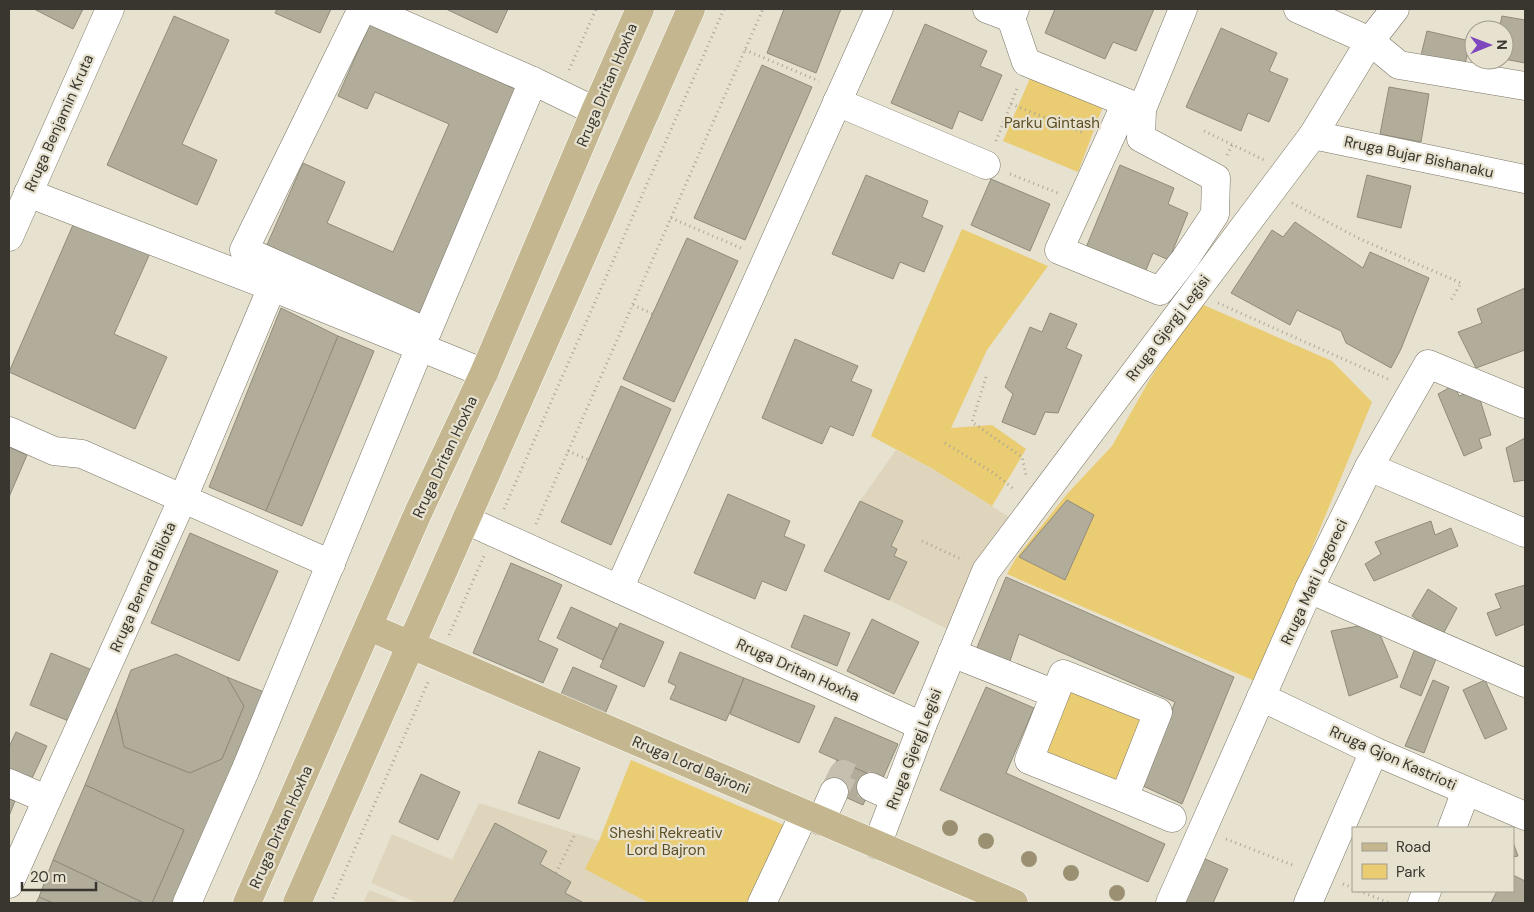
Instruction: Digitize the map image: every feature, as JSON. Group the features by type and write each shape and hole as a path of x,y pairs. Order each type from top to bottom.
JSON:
{"main road":[{"name":"Rruga Dritan Hoxha","path":"247,903 418,513 484,373 595,110 640,9"},
{"path":"297,903 691,9"},
{"name":"Rruga Lord Bajroni","path":"368,627 1014,903"}],"street":[{"name":"Rruga Benjamin Kruta","path":"9,237 110,9"},
{"path":"362,9 244,250 427,332 533,81"},
{"path":"368,9 595,110"},
{"path":"619,589 878,9"},
{"name":"Rruga Gjergj Legisi","path":"1134,106 1141,138 1216,178 1215,214 1160,292 1059,250 1108,142 1134,106 1183,9"},
{"path":"1298,9 1370,41 1399,65 1525,86"},
{"name":"Rruga Gjergj Legisi","path":"877,845 883,792 922,726 986,571 1313,135 1370,41 1395,9"},
{"path":"1004,12 1026,62 1134,106"},
{"path":"839,96 986,165"},
{"name":"Rruga Bujar Bishanaku","path":"1313,135 1525,179"},
{"path":"28,193 272,287 484,373"},
{"name":"Rruga Bernard Bilota","path":"9,884 183,498 272,287"},
{"path":"186,903 245,771 420,347"},
{"name":"Rruga Mati Logoreci","path":"1170,903 1309,588 1370,467 1428,364 1525,404"},
{"path":"9,431 54,451 82,454 332,564"},
{"path":"1370,467 1525,533"},
{"name":"Rruga Dritan Hoxha","path":"466,520 922,726"},
{"path":"1309,588 1525,683"},
{"path":"952,653 1055,694"},
{"path":"1124,798 1158,712 1064,674 1029,760 1172,818"},
{"name":"Rruga Gjon Kastrioti","path":"1262,697 1374,751 1525,816"},
{"path":"1308,903 1374,751"},
{"path":"9,783 46,799"},
{"path":"1452,827 1466,791"},
{"path":"762,903 813,817 834,792"}],"path":[{"path":"331,903 724,9"},
{"path":"526,547 763,9"},
{"path":"745,50 839,96"},
{"path":"1026,62 986,165 1081,202"},
{"path":"1011,104 1108,142"},
{"path":"1204,131 1256,155"},
{"path":"1284,199 1358,238 1461,283 1450,302"},
{"path":"671,218 766,259"},
{"path":"1195,292 1413,390"},
{"path":"632,305 653,314"},
{"path":"986,377 972,422 1022,457 1035,506"},
{"path":"945,443 995,474 1035,506"},
{"path":"568,451 588,460"},
{"path":"922,541 986,571"},
{"path":"1202,830 1352,888"},
{"path":"556,873 576,834"},
{"path":"1362,892 1390,903"}],"shaded area":[{"path":"896,450 933,469 1009,517 977,566 951,631 889,600 824,571 860,501"},
{"path":"479,803 599,841 586,869 649,903 418,903 371,883 392,834 452,860"},
{"path":"369,890 402,903 363,903"}],"green space":[{"name":"Parku Gintash","path":"1031,76 1103,106 1078,172 1003,141"},
{"path":"962,229 1048,266 987,350 951,428 992,425 1026,449 992,506 933,469 871,436"},
{"path":"1199,303 1332,361 1372,402 1257,682 1007,574 1016,558 1067,494 1112,446 1150,379"},
{"path":"1072,686 1144,716 1121,786 1044,754"},
{"name":"Sheshi Rekreativ Lord Bajron","path":"631,760 786,826 746,903 649,903 585,869 599,841"}],"building":[{"path":"34,9 83,9 73,29"},
{"path":"277,9 331,9 320,33 275,13"},
{"path":"446,9 508,9 497,33"},
{"path":"784,9 841,9 816,73 767,53"},
{"path":"1055,9 1154,9 1136,51 1113,42 1105,59 1045,33"},
{"path":"174,16 229,40 182,144 217,160 197,205 107,165"},
{"path":"1502,16 1525,20 1525,63 1514,61 1514,20 1501,20"},
{"path":"370,24 520,91 418,323 263,254 303,163 345,182 327,223 393,252 449,124 375,92 367,109 338,96"},
{"path":"925,24 987,51 980,66 1002,75 982,121 959,111 952,129 891,103"},
{"path":"1221,28 1277,53 1269,71 1288,79 1269,122 1248,113 1241,131 1186,107"},
{"path":"1427,31 1464,40 1464,69 1420,59"},
{"path":"762,65 812,87 745,240 694,218"},
{"path":"1389,87 1429,94 1421,142 1380,134"},
{"path":"1120,165 1174,188 1168,204 1188,213 1169,260 1153,253 1144,275 1085,250"},
{"path":"866,175 928,201 922,217 943,226 924,272 900,262 893,279 832,254"},
{"path":"1367,175 1411,186 1401,228 1357,217"},
{"path":"991,179 1050,204 1030,251 971,225"},
{"path":"76,218 151,251 114,334 167,357 135,429 9,372"},
{"path":"1295,222 1363,268 1370,252 1429,278 1401,349 1391,368 1346,343 1341,331 1297,310 1290,325 1231,293 1272,230 1283,237"},
{"path":"687,238 738,261 674,402 623,379"},
{"path":"1525,288 1525,350 1476,368 1458,332 1482,323 1477,309"},
{"path":"281,308 338,336 266,511 209,487"},
{"path":"1050,313 1077,324 1066,348 1082,355 1058,413 1045,412 1035,435 1002,422 1013,394 1005,387 1030,327 1042,332"},
{"path":"338,336 374,351 302,526 266,511"},
{"path":"795,339 858,366 851,381 872,390 853,436 830,426 822,444 762,418"},
{"path":"1454,385 1459,396 1477,390 1491,435 1479,439 1482,448 1464,456 1438,394"},
{"path":"621,386 671,409 611,545 561,522"},
{"path":"1525,438 1525,480 1514,482 1506,448"},
{"path":"9,447 27,455 9,497"},
{"path":"728,494 790,521 784,536 805,545 786,591 762,581 755,599 694,573"},
{"path":"1067,500 1094,515 1065,580 1019,557"},
{"path":"860,501 903,521 891,546 897,549 894,556 907,562 889,600 824,571"},
{"path":"1431,521 1435,535 1451,528 1458,546 1374,581 1365,564 1381,554 1375,542"},
{"path":"190,533 278,571 239,661 151,623"},
{"path":"511,563 562,585 538,640 558,649 543,683 473,653"},
{"path":"1006,577 1234,677 1182,804 1143,786 1175,702 1019,634 1009,664 976,650"},
{"path":"1525,585 1525,624 1496,636 1487,613 1501,608 1495,594"},
{"path":"1428,589 1457,608 1442,636 1412,616"},
{"path":"571,607 617,628 603,660 557,638"},
{"path":"804,615 850,633 837,666 791,647"},
{"path":"872,619 919,642 894,694 847,671"},
{"path":"620,623 664,642 644,687 600,667"},
{"path":"1375,623 1398,677 1349,696 1331,631"},
{"path":"1416,646 1438,654 1421,696 1400,687"},
{"path":"680,652 744,678 726,721 670,699 676,686 668,682"},
{"path":"51,653 92,670 71,722 30,705"},
{"path":"176,654 227,677 244,706 222,759 190,773 124,747 116,709 131,670"},
{"path":"573,667 617,686 602,721 558,701"},
{"path":"227,677 269,694 178,903 152,903 184,830 85,785 116,709 124,747 190,773 222,759 244,706"},
{"path":"744,678 815,706 799,743 730,714"},
{"path":"1433,680 1449,687 1424,753 1405,746"},
{"path":"1485,680 1507,729 1485,739 1463,690"},
{"path":"986,687 1034,708 1006,773 1165,844 1148,882 940,790"},
{"path":"835,717 898,744 882,780 819,752"},
{"path":"16,732 47,746 27,789 9,780 9,747"},
{"path":"539,751 580,768 559,819 518,803"},
{"path":"837,760 875,777 863,805 825,788"},
{"path":"421,774 460,792 438,840 399,822"},
{"path":"85,785 184,830 152,903 144,903 53,860"},
{"path":"9,799 15,801 9,816"},
{"path":"495,823 547,851 540,864 571,882 565,893 584,903 453,903"},
{"path":"1514,845 1518,856 1514,857"},
{"path":"1203,858 1228,869 1213,903 1184,902"},
{"path":"53,860 144,903 53,903 39,897"},
{"path":"1514,876 1525,881 1525,903 1491,903 1496,892 1514,892"},
{"path":"39,897 53,903 36,903"}],"tunnel":[{"path":"834,792 843,774 871,787"}]}
